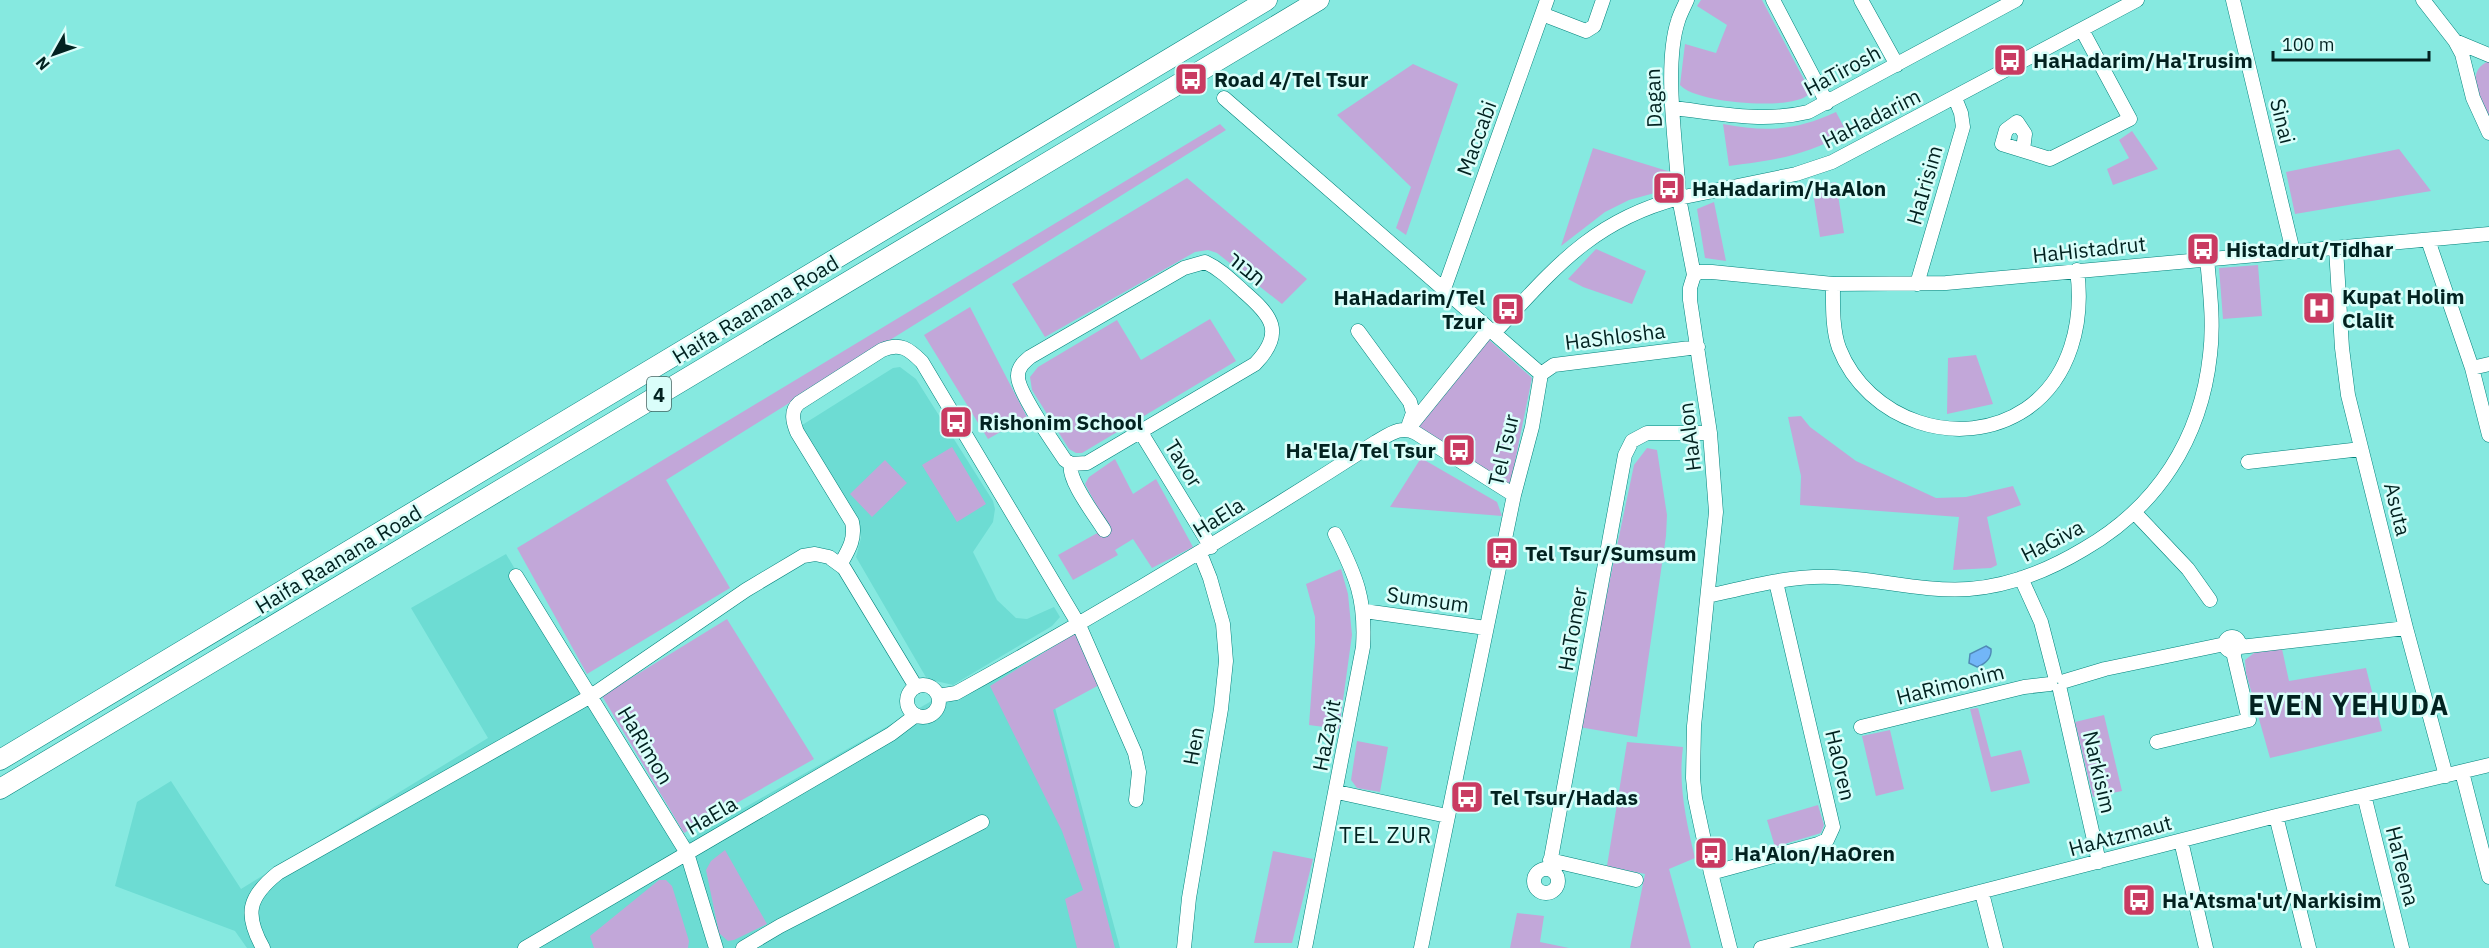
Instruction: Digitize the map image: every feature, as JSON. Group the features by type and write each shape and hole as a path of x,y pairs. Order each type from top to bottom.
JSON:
{"highway":[{"name":"Haifa Raanana Road","path":"0,760 1267,0"},
{"name":"Haifa Raanana Road","path":"0,789 1319,0"},
{"path":"0,751 22,746"}],"street":[{"name":"Maccabi","path":"1444,290 1547,0"},
{"path":"1542,14 1586,31 1594,26 1603,0"},
{"name":"Dagan","path":"1679,198 1673,108 1674,42 1678,21 1688,0"},
{"path":"1773,0 1827,103"},
{"path":"1861,0 1897,65"},
{"name":"HaHadarim","path":"1408,429 1492,331 1558,264 1593,235 1654,205 1813,170 1955,98 2137,0"},
{"name":"Sinai","path":"2232,0 2288,231 2291,252"},
{"path":"2423,0 2455,41 2462,54 2473,98 2489,133"},
{"name":"HaTirosh","path":"1673,108 1766,118 1799,115 1827,103 1897,65 2007,2"},
{"path":"2023,150 2050,159 2130,119 2082,30"},
{"path":"2455,41 2487,54"},
{"path":"2468,75 2476,60 2487,54"},
{"path":"1224,98 1540,374"},
{"name":"HaIrisim","path":"1917,284 1963,127 1955,98"},
{"path":"1679,198 1694,275"},
{"name":"HaHistadrut","path":"1694,275 1700,272 1712,272 1833,284 1917,284 2004,279 2077,270 2489,234"},
{"path":"2427,240 2472,368 2489,435"},
{"name":"Asuta","path":"2336,249 2346,382 2406,628 2446,776"},
{"name":"HaGiva","path":"1707,596 1776,582 1833,577 1946,590 1971,589 2021,578 2064,561 2113,531 2135,513 2167,476 2180,454 2199,408 2211,354 2211,304 2207,259"},
{"name":"תבור","path":"1205,262 1214,266 1269,316 1272,334 1270,343 1255,364 1140,431 1087,463 1071,464 1065,460 1020,388 1018,374 1020,368 1030,357 1184,268 1205,262"},
{"path":"1833,284 1835,330 1839,346 1848,367 1860,383 1892,412 1912,421 1929,426 1968,429 1995,423 2026,409 2052,383 2064,365 2077,328 2080,291 2077,270"},
{"name":"HaAlon","path":"1694,275 1690,288 1690,300 1710,433 1716,512 1693,760 1695,798 1730,948"},
{"path":"1358,331 1410,402 1413,413 1408,429 1514,495"},
{"path":"840,565 851,544 854,532 852,522 797,432 793,424 793,414 799,404 882,350 892,345 903,346 922,362 1079,625 1135,753 1139,772 1136,800"},
{"name":"HaShlosha","path":"1540,374 1554,365 1698,347"},
{"path":"2472,368 2489,364"},
{"name":"Tel Tsur","path":"1421,948 1514,495 1532,427 1540,374"},
{"name":"HaEla","path":"938,696 956,693 1079,625 1206,550 1385,437 1401,429 1408,429"},
{"name":"Tavor","path":"1140,431 1206,550"},
{"name":"HaTomer","path":"1636,880 1550,865 1625,454 1632,441 1647,433 1710,433"},
{"path":"2248,462 2361,449"},
{"path":"1071,464 1070,470 1074,481 1104,530"},
{"path":"2135,513 2188,569 2210,600"},
{"name":"HaZayit","path":"1305,948 1361,665 1364,611 1361,592 1335,534"},
{"name":"Hen","path":"1184,948 1187,909 1221,709 1226,661 1223,624 1210,578 1206,550"},
{"path":"263,948 252,924 252,903 266,882 278,873 591,696 746,590 803,556 815,554 828,557 840,565 853,579 916,687"},
{"name":"HaRimon","path":"516,576 687,853 716,948"},
{"name":"Narkisim","path":"2021,578 2045,632 2099,862"},
{"name":"HaOren","path":"1711,873 1818,844 1827,840 1833,827 1776,582"},
{"name":"Sumsum","path":"1364,611 1486,628"},
{"name":"HaRimonim","path":"1861,727 2024,687 2057,683 2104,669 2232,647 2406,628"},
{"path":"2157,742 2249,720 2232,647"},
{"path":"916,687 929,687 938,696 938,705 933,713 924,717 916,715 909,707 908,699 916,687"},
{"name":"HaEla","path":"525,948 891,734 916,715"},
{"name":"HaAtzmaut","path":"1761,948 2276,816 2489,765"},
{"path":"2462,772 2489,877"},
{"path":"1337,792 1447,816"},
{"name":"HaTeena","path":"2364,795 2402,948"},
{"path":"2276,816 2309,948"},
{"path":"743,948 780,926 982,822"},
{"path":"2181,841 2206,948"},
{"path":"1982,893 1996,948"}],"shaded area":[{"path":"1701,0 1762,0 1809,89 1808,95 1783,103 1743,103 1704,96 1680,85 1685,44 1716,53 1727,25 1697,6"},
{"path":"2489,61 2489,124 2475,80 2481,66"},
{"path":"1413,64 1458,84 1406,235 1396,228 1411,187 1337,115"},
{"path":"1836,112 1847,133 1817,147 1789,156 1729,166 1723,124 1767,129 1780,128 1807,123"},
{"path":"1220,124 1226,130 666,480 730,588 587,674 517,548"},
{"path":"2132,131 2158,169 2113,185 2107,169 2129,158 2119,140"},
{"path":"1593,148 1674,173 1673,188 1629,200 1605,212 1561,246"},
{"path":"2399,149 2431,191 2295,214 2286,172"},
{"path":"1187,178 1307,279 1282,304 1217,253 1208,250 1195,252 1045,337 1012,284"},
{"path":"1836,182 1844,233 1820,237 1812,186"},
{"path":"1714,202 1726,261 1705,258 1697,209"},
{"path":"1596,249 1646,271 1632,304 1583,287 1568,279"},
{"path":"2258,265 2262,316 2223,319 2219,268"},
{"path":"970,307 1027,417 988,439 924,335"},
{"path":"1210,319 1236,361 1082,453 1069,449 1032,390 1030,377 1038,367 1117,320 1141,360"},
{"path":"1486,337 1532,378 1510,486 1415,426"},
{"path":"1976,355 1993,404 1947,414 1948,358"},
{"path":"900,367 916,379 993,501 995,509 993,522 973,552 997,600 1016,618 1027,619 1054,607 1060,617 1052,626 953,685 927,679 856,557 861,538 860,527 799,427 893,368"},
{"path":"1801,416 1810,427 1856,461 1936,498 1966,497 2013,486 2021,505 1987,517 1997,565 1991,568 1953,570 1959,517 1800,505 1801,476 1788,417"},
{"path":"952,447 986,504 957,522 922,465"},
{"path":"1647,448 1657,450 1667,515 1666,536 1637,737 1579,727 1634,465"},
{"path":"1421,458 1497,502 1502,516 1390,507"},
{"path":"1115,459 1133,494 1156,479 1193,547 1152,568 1133,539 1115,550 1118,555 1073,580 1058,555 1108,527 1085,484 1089,477"},
{"path":"885,460 907,483 872,517 850,494"},
{"path":"506,554 679,845 1037,641 1120,948 247,948 235,931 115,886 137,802 171,781 241,889 488,738 411,608"},
{"path":"1341,569 1348,594 1352,635 1339,729 1309,725 1315,617 1306,584"},
{"path":"727,619 814,759 684,833 602,696"},
{"path":"1077,632 1101,684 1053,710 1115,948 1077,948 1065,899 1083,890 1062,831 990,686"},
{"path":"1986,646 1991,649 1990,655 1983,664 1977,667 1969,663 1970,654"},
{"path":"2282,649 2289,681 2366,668 2382,731 2270,758 2246,673 2245,660 2254,653"},
{"path":"1978,708 1991,757 2021,750 2030,783 1991,792 1970,709"},
{"path":"2104,715 2122,791 2093,797 2075,722"},
{"path":"1890,730 1904,789 1876,796 1862,736"},
{"path":"1357,741 1388,747 1380,792 1357,788 1351,780"},
{"path":"1627,742 1683,747 1682,789 1695,858 1669,869 1691,948 1630,948 1645,874 1607,866"},
{"path":"1818,805 1824,825 1821,833 1775,847 1767,820"},
{"path":"725,850 767,924 728,941 719,933 706,870 711,861"},
{"path":"1273,851 1313,859 1292,943 1254,943"},
{"path":"659,880 666,880 672,886 689,941 688,948 594,948 590,936"},
{"path":"1517,913 1544,916 1540,942 1569,948 1510,948"}],"place":[{"name":"HaHadarim/Ha'Irusim","path":"2010,60"},
{"name":"Road 4/Tel Tsur","path":"1191,79"},
{"name":"HaHadarim/HaAlon","path":"1669,188"},
{"name":"Histadrut/Tidhar","path":"2203,249"},
{"name":"Kupat Holim Clalit","path":"2319,308"},
{"name":"HaHadarim/Tel Tzur","path":"1508,309"},
{"name":"Rishonim School","path":"956,422"},
{"name":"Ha'Ela/Tel Tsur","path":"1459,450"},
{"name":"Tel Tsur/Sumsum","path":"1502,553"},
{"name":"Tel Tsur/Hadas","path":"1467,797"},
{"name":"Ha'Alon/HaOren","path":"1711,853"},
{"name":"Ha'Atsma'ut/Narkisim","path":"2139,900"}],"district":[{"name":"EVEN YEHUDA","path":"2349,704"},
{"name":"TEL ZUR","path":"1386,834"}]}
